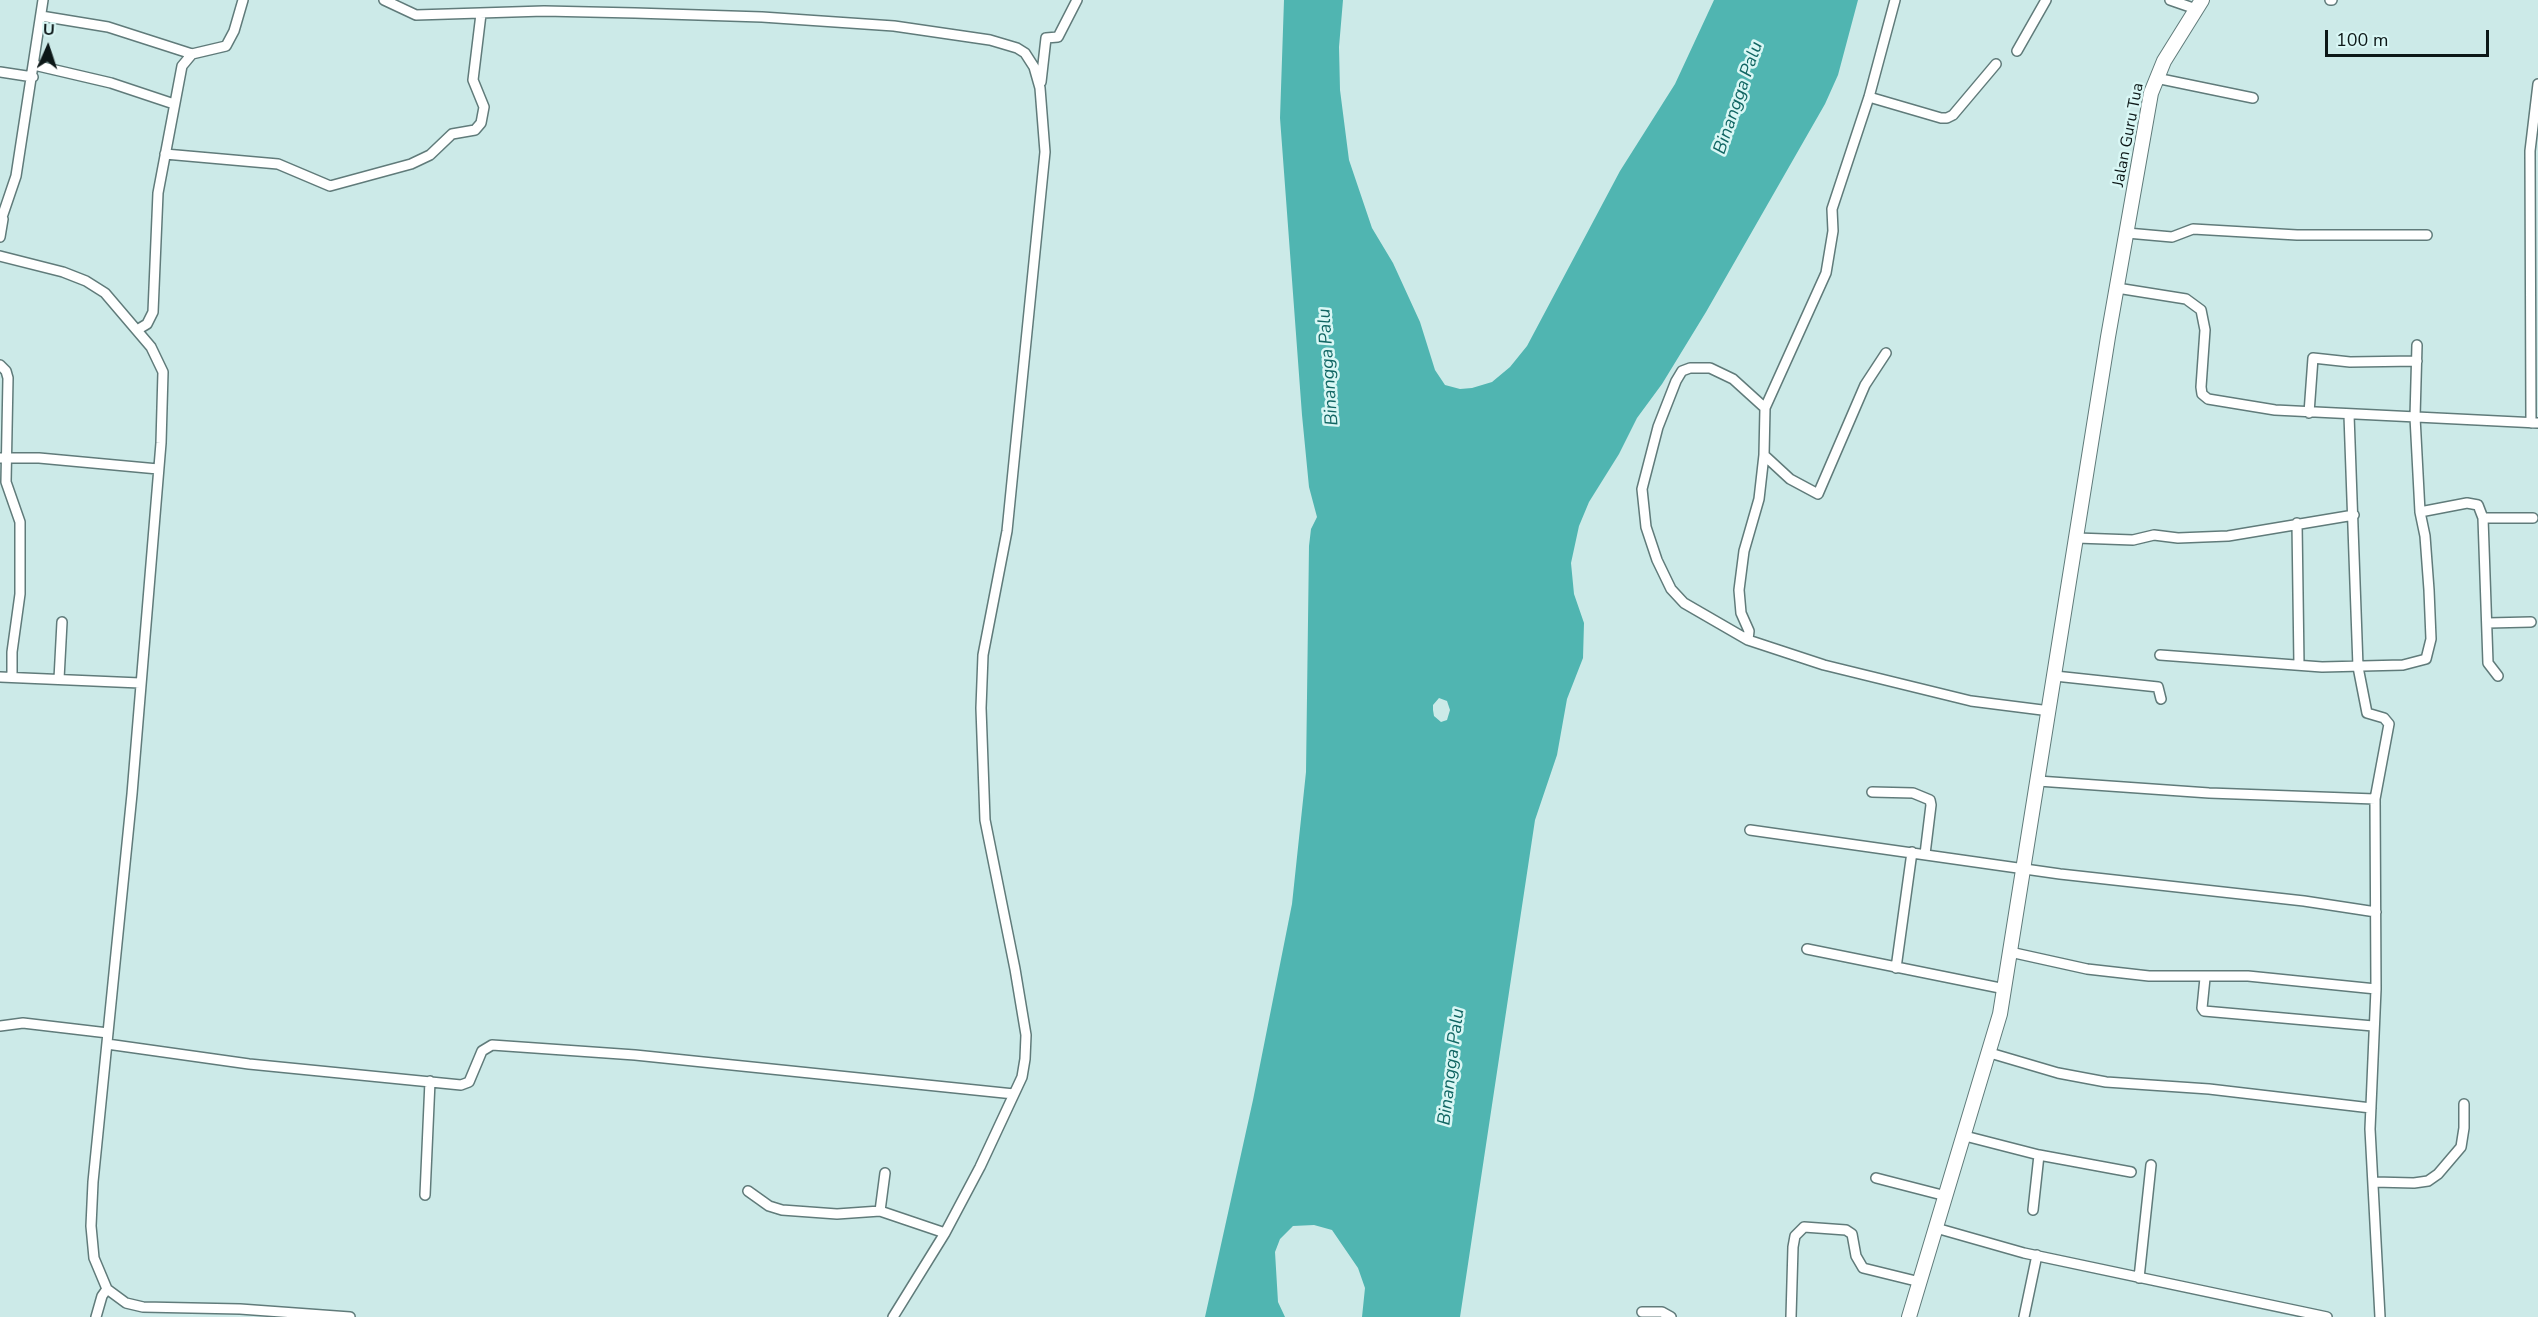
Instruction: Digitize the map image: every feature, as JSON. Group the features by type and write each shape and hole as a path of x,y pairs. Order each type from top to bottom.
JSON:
{"main road":[{"name":"Jalan Guru Tua","path":"1909,1317 1990,1053 2005,989 2117,288 2151,93 2156,78 2199,4"}],"street":[{"path":"0,237 2,220 16,176 43,0"},
{"path":"41,16 108,27 192,54 226,46 234,31 243,0"},
{"path":"384,0 416,15 544,11 762,16 894,26 990,40 1017,48 1025,53 1034,67 1040,88"},
{"path":"893,1317 945,1233 1022,1077 1026,1035 985,820 981,708 983,655 1007,531 1020,387 1028,345 1045,152 1040,88 1046,38 1058,37 1077,0"},
{"path":"1748,640 1749,631 1741,613 1739,590 1744,552 1759,498 1764,455 1765,408 1826,273 1833,231 1832,209 1869,97 1895,0"},
{"path":"2017,51 2046,0"},
{"path":"2170,0 2199,4"},
{"path":"165,154 278,164 330,186 411,164 430,155 452,134 475,130 481,123 484,107 473,80 481,14"},
{"path":"137,330 147,324 153,312 156,210 182,66 192,54"},
{"path":"1869,97 1947,118 1953,115 1996,64"},
{"path":"34,65 111,83 174,104"},
{"path":"0,72 33,77"},
{"path":"2156,78 2253,98"},
{"path":"2117,288 2186,299 2201,310 2205,330 2201,387 2202,393 2208,399 2226,404 2309,413 2534,423 2530,151 2538,84"},
{"path":"2127,233 2172,237 2193,229 2297,235 2427,235"},
{"path":"0,256 63,272 86,281 105,293 154,352 163,372 162,431 91,1226 94,1258 107,1289 126,1303 143,1307 240,1309 350,1317"},
{"path":"2160,655 2358,667 2403,665 2426,659 2429,655 2428,579 2420,512 2415,417 2417,345"},
{"path":"1764,455 1799,485 1818,494 1865,385 1886,353"},
{"path":"2309,413 2313,358 2350,362 2417,361"},
{"path":"0,364 6,370 8,378 2,458 8,492 20,522 20,594 12,652 12,677"},
{"path":"1765,408 1733,380 1710,368 1699,366 1682,371 1658,427 1642,489 1646,526 1657,560 1671,589 1698,613 1748,640 1824,665 1971,701 2050,711"},
{"path":"2349,415 2358,667 2367,713 2384,718 2389,724 2375,798 2376,989 2370,1151 2374,1182 2380,1317"},
{"path":"2,458 39,458 158,469"},
{"path":"2420,512 2473,503 2478,505 2483,518 2488,663 2498,676"},
{"path":"2077,538 2133,540 2154,535 2178,538 2228,536 2354,515"},
{"path":"2483,518 2533,518"},
{"path":"2297,524 2299,665"},
{"path":"2484,571 2496,572"},
{"path":"59,679 62,622"},
{"path":"2488,623 2531,622"},
{"path":"2055,676 2158,687 2161,699"},
{"path":"0,677 140,683"},
{"path":"2038,781 2200,793 2375,798"},
{"path":"1872,792 1913,793 1930,800 1925,854"},
{"path":"1750,830 2023,868 2304,901 2376,912"},
{"path":"1896,968 1912,852"},
{"path":"1807,949 2005,989"},
{"path":"2010,952 2087,969 2205,978 2248,976 2376,989"},
{"path":"2205,978 2202,1004 2204,1011 2373,1026"},
{"path":"0,1026 23,1023 108,1033"},
{"path":"107,1044 249,1064 461,1085 469,1082 475,1071 476,1060 492,1045 635,1056 1014,1094"},
{"path":"1990,1053 2058,1073 2106,1082 2209,1089 2371,1108"},
{"path":"425,1195 429,1081"},
{"path":"2374,1182 2414,1183 2428,1180 2438,1174 2461,1147 2464,1104"},
{"path":"1965,1136 2039,1155 2131,1172"},
{"path":"2033,1210 2039,1155"},
{"path":"2139,1278 2151,1165"},
{"path":"880,1210 885,1173"},
{"path":"1876,1178 1946,1196"},
{"path":"748,1191 769,1206 782,1210 837,1214 880,1210 945,1233"},
{"path":"1791,1317 1793,1247 1795,1236 1804,1227 1846,1230 1852,1234 1856,1256 1863,1268 1920,1282"},
{"path":"1936,1228 2037,1255 2327,1317"},
{"path":"2024,1317 2037,1255"},
{"path":"96,1317 102,1296 107,1289"},
{"path":"1642,1312 1662,1312 1671,1317"}],"water":[{"name":"Binangga Palu","path":"1284,0 1343,0 1339,47 1340,90 1349,160 1372,228 1393,263 1420,322 1435,370 1445,385 1460,389 1472,388 1492,382 1510,367 1527,346 1620,171 1675,84 1714,0 1858,0 1838,75 1825,104 1706,312 1662,384 1637,418 1619,454 1589,502 1579,526 1571,563 1574,594 1584,623 1583,658 1567,699 1557,755 1535,820 1460,1317 1362,1317 1365,1288 1358,1268 1332,1230 1314,1225 1293,1226 1280,1239 1275,1252 1278,1302 1285,1317 1205,1317 1253,1100 1292,904 1306,772 1309,546 1311,529 1317,517 1309,487 1302,415 1280,118","holes":["1439,698 1447,701 1450,710 1447,720 1441,722 1434,716 1433,705"]}]}
